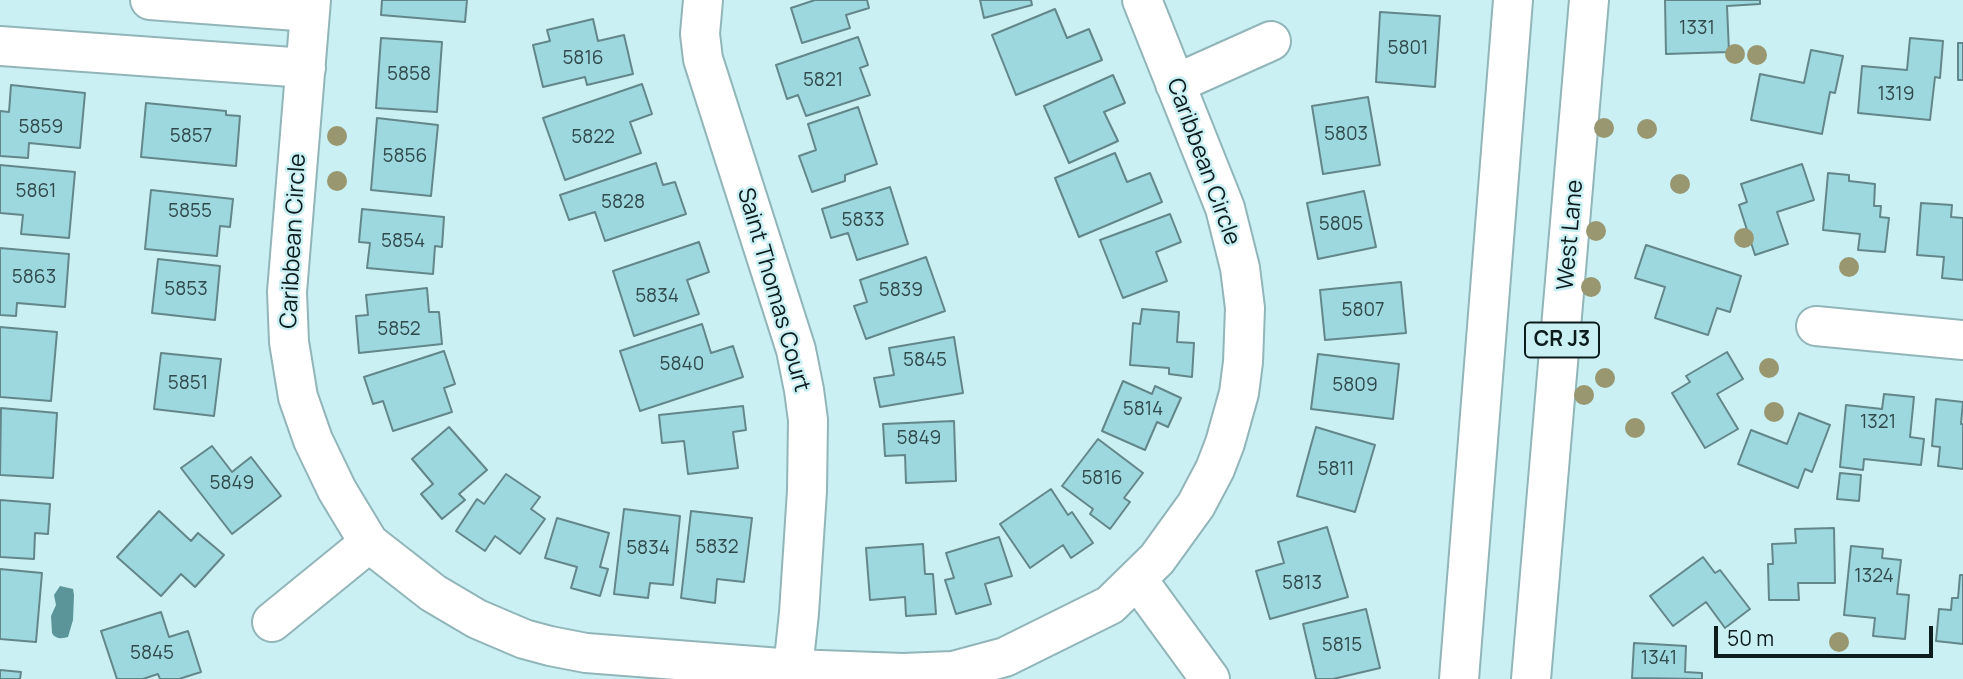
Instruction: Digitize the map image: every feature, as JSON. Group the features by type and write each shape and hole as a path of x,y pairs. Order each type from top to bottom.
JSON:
{"street":[{"name":"Caribbean Circle","path":"150,0 311,6 287,292 289,342 298,397 313,440 337,490 369,543 433,593 477,619 524,639 586,653 793,669 903,673 953,671 1005,657 1110,606 1157,559 1196,505 1226,443 1243,362 1245,307 1240,268 1225,208 1142,0"},
{"name":"Saint Thomas Court","path":"703,0 700,34 703,59 796,351 808,420 807,492 793,669"},
{"path":"1459,679 1513,0"},
{"name":"West Lane","path":"1531,679 1589,0"},
{"path":"1175,84 1271,41"},
{"path":"0,46 306,68"},
{"path":"1816,327 1963,340"},
{"path":"272,622 369,543"},
{"path":"1137,579 1210,679"}],"water":[{"path":"60,586 73,589 74,595 73,620 68,637 61,638 52,633 51,616 56,605 54,595"}],"building":[{"path":"382,0 467,0 465,22 381,15"},
{"path":"815,0 867,0 869,8 846,15 850,28 802,43 791,8"},
{"path":"980,0 1031,0 1032,5 984,18"},
{"path":"1665,0 1760,0 1760,4 1727,6 1729,52 1666,54"},
{"path":"1055,9 1067,38 1089,29 1102,60 1016,95 992,35"},
{"path":"1380,12 1440,16 1435,87 1376,82"},
{"path":"593,19 598,41 624,35 633,74 587,85 585,77 543,87 533,45 550,41 547,30"},
{"path":"858,37 868,65 860,68 870,95 806,116 798,95 787,99 776,65"},
{"path":"381,38 442,42 437,112 376,108"},
{"path":"1910,38 1943,41 1940,78 1935,77 1930,120 1858,113 1862,66 1907,70"},
{"path":"1958,43 1963,43 1963,80 1958,80"},
{"path":"1811,50 1843,56 1835,93 1830,92 1822,134 1751,120 1760,74 1804,83"},
{"path":"1113,75 1125,103 1104,112 1118,141 1069,163 1044,106"},
{"path":"642,84 652,114 630,122 641,153 565,180 543,118"},
{"path":"11,85 85,93 80,148 29,143 28,158 0,156 0,111 9,112"},
{"path":"1368,97 1380,165 1323,174 1312,106"},
{"path":"146,103 226,111 226,115 240,116 236,166 141,157"},
{"path":"858,107 877,164 845,175 845,181 812,192 799,156 816,150 808,124"},
{"path":"377,118 438,125 431,196 371,190"},
{"path":"1115,153 1127,182 1150,173 1162,202 1079,237 1055,178"},
{"path":"656,163 663,185 675,182 686,214 605,241 595,212 569,220 560,195"},
{"path":"1802,164 1814,200 1777,212 1788,244 1755,255 1739,205 1747,202 1741,184"},
{"path":"0,165 75,172 69,238 21,234 23,215 0,213"},
{"path":"1828,173 1849,175 1849,181 1875,184 1874,206 1881,206 1880,217 1889,218 1885,252 1858,250 1860,234 1823,230"},
{"path":"890,187 908,244 857,260 848,233 831,238 822,209"},
{"path":"151,190 233,199 230,227 220,226 217,256 145,249"},
{"path":"1364,191 1376,247 1318,259 1307,203"},
{"path":"1921,203 1952,205 1951,217 1963,218 1963,280 1942,278 1944,257 1917,255"},
{"path":"362,209 444,217 442,247 435,246 433,274 367,268 370,243 359,242"},
{"path":"1170,214 1181,242 1156,252 1167,281 1123,298 1100,240"},
{"path":"699,242 709,272 687,280 699,314 634,336 613,271"},
{"path":"1646,245 1741,276 1730,312 1717,308 1708,335 1655,318 1665,287 1635,278"},
{"path":"0,248 69,254 65,307 17,303 16,316 0,315"},
{"path":"926,257 945,311 866,339 854,306 867,302 860,280"},
{"path":"158,259 220,266 215,320 152,313"},
{"path":"1401,282 1406,333 1325,340 1320,290"},
{"path":"427,288 429,312 439,312 442,344 359,353 356,316 368,315 366,295"},
{"path":"1142,309 1179,312 1177,342 1194,343 1192,377 1169,374 1169,368 1130,365 1133,323 1140,324"},
{"path":"702,324 711,353 733,346 743,377 640,411 620,351"},
{"path":"0,327 57,332 51,401 0,397"},
{"path":"954,337 963,393 880,407 874,378 894,375 889,348"},
{"path":"444,351 455,384 444,388 452,412 393,431 383,401 373,404 364,377"},
{"path":"1727,352 1743,379 1717,394 1738,429 1705,448 1672,393 1690,382 1686,376"},
{"path":"161,353 221,359 214,416 154,409"},
{"path":"1318,354 1399,364 1393,419 1311,409"},
{"path":"1123,381 1152,394 1155,386 1181,398 1168,427 1157,422 1145,450 1102,431"},
{"path":"1884,394 1914,397 1910,437 1924,439 1921,465 1864,459 1863,470 1840,467 1846,405 1882,409"},
{"path":"1936,399 1963,402 1963,469 1938,466 1940,447 1932,446"},
{"path":"743,406 746,430 733,432 738,468 688,474 684,441 662,443 659,415"},
{"path":"1,408 57,413 53,478 0,475"},
{"path":"1799,413 1830,425 1812,472 1805,469 1798,488 1738,464 1751,430 1787,444"},
{"path":"954,421 956,481 906,483 905,455 885,456 883,424"},
{"path":"449,427 487,470 459,494 465,500 442,519 421,494 433,484 412,459"},
{"path":"1316,427 1375,445 1355,512 1297,496"},
{"path":"1098,439 1143,473 1124,498 1130,502 1110,529 1090,514 1093,509 1062,486"},
{"path":"212,446 232,472 251,457 281,496 232,534 181,468"},
{"path":"1840,473 1861,475 1859,501 1837,499"},
{"path":"506,474 540,497 531,509 545,519 520,554 495,536 485,551 456,531 477,499 484,504"},
{"path":"1051,489 1068,515 1072,512 1093,543 1071,558 1063,545 1030,568 1000,524"},
{"path":"0,500 50,504 48,534 35,533 34,559 0,557"},
{"path":"624,509 680,516 673,585 650,583 648,598 614,594"},
{"path":"159,511 191,541 198,533 224,555 195,587 181,574 161,596 117,557"},
{"path":"691,511 752,518 744,582 717,579 715,603 681,598"},
{"path":"557,518 609,533 600,567 608,569 600,596 571,588 577,567 545,558"},
{"path":"1327,527 1348,597 1270,619 1256,571 1284,563 1278,542"},
{"path":"1834,528 1835,583 1798,583 1799,600 1769,600 1768,564 1773,564 1772,544 1796,543 1795,529"},
{"path":"999,537 1012,576 985,584 991,604 956,614 945,580 954,578 946,553"},
{"path":"923,544 925,574 933,574 936,614 906,616 905,597 870,600 866,548"},
{"path":"1851,546 1883,549 1882,558 1901,560 1897,594 1909,595 1905,639 1873,636 1875,618 1844,615"},
{"path":"1703,557 1715,573 1720,570 1750,609 1725,628 1706,602 1673,626 1650,596"},
{"path":"0,569 42,573 36,642 0,639"},
{"path":"1960,575 1963,575 1963,644 1936,641 1939,609 1951,610 1952,598 1958,598"},
{"path":"1366,609 1380,668 1333,679 1316,679 1303,624"},
{"path":"161,612 169,637 188,631 201,672 179,679 160,679 158,674 143,679 117,679 101,631"},
{"path":"1634,643 1686,646 1685,672 1702,673 1702,679 1632,678"},
{"path":"0,670 21,672 20,679 0,679"}]}
